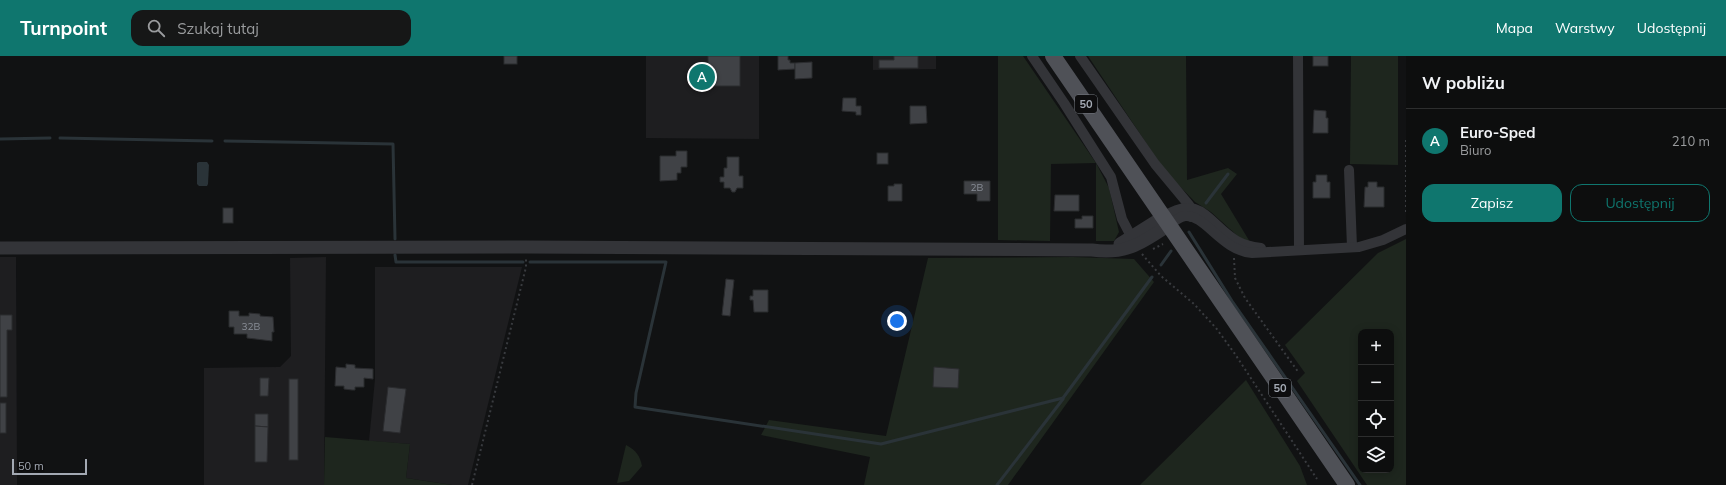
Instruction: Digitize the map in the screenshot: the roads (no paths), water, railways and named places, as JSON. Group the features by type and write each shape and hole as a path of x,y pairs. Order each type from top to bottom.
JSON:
{"main road":[{"name":"50","path":"1053,56 1347,485"}],"street":[{"path":"1032,56 1111,177 1122,219 1134,241"},
{"path":"1080,56 1155,164 1198,220 1224,242 1234,248 1252,253 1279,250"},
{"path":"1298,56 1299,250"},
{"path":"1349,170 1352,247"},
{"path":"0,248 526,247 1092,250 1134,241 1166,221 1177,209 1204,213 1238,242 1258,248 1279,250 1352,247 1383,240 1406,230"}],"waterway":[{"path":"0,139 50,138"},
{"path":"60,138 212,141"},
{"path":"225,141 393,144 395,239"},
{"path":"1206,203 1228,174"},
{"path":"1189,232 1232,301 1360,485"},
{"path":"1161,265 1171,251"},
{"path":"395,255 396,262 523,262"},
{"path":"530,262 666,262 636,393 635,407 881,444 1063,398 1152,277"},
{"path":"997,485 1063,399"}],"place":[{"name":"Euro-Sped","path":"702,77"}]}
